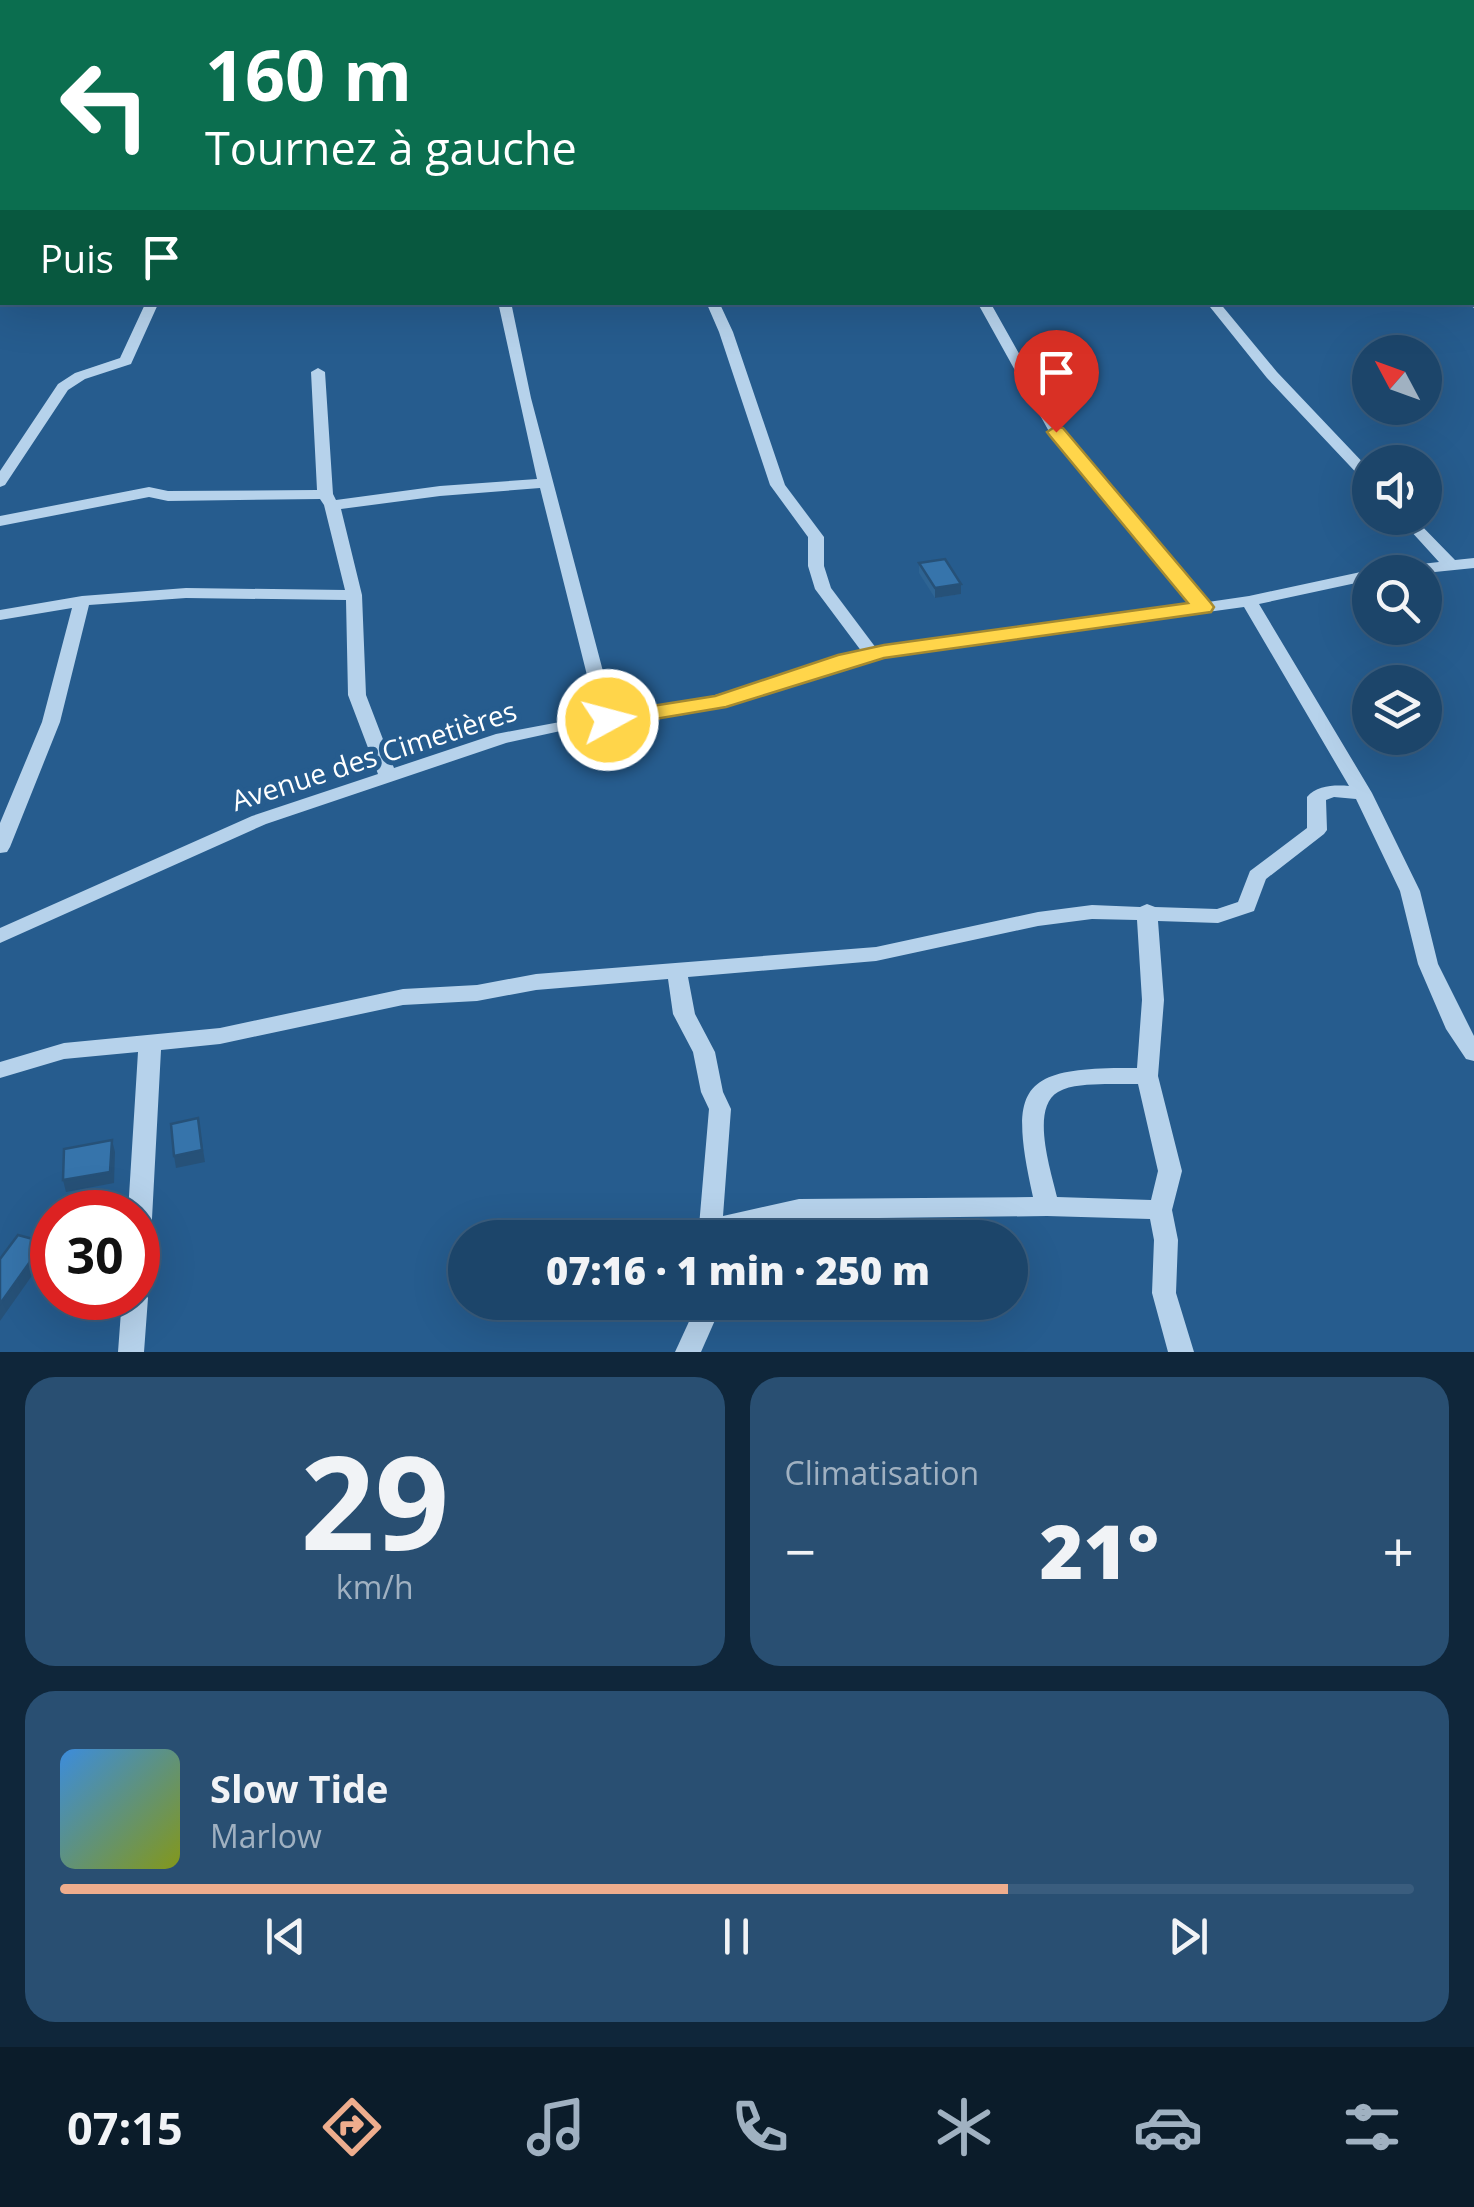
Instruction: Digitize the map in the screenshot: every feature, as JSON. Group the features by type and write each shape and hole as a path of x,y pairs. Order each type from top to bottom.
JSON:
{"street":[{"path":"0,482 63,387 80,376 126,361 152,305"},
{"path":"505,305 608,720"},
{"path":"713,305 778,485 816,537 816,566 823,590 872,654"},
{"path":"985,305 1056,432 1204,607"},
{"path":"1214,305 1272,375 1352,460"},
{"path":"318,372 328,499 354,595 358,695 387,774"},
{"path":"0,521 149,492 168,496 328,499 546,483"},
{"path":"1422,535 1452,566"},
{"path":"1442,567 1474,564"},
{"name":"Avenue des Cimetières","path":"0,936 222,836 387,774 502,738 718,702 872,654 1249,602 1352,579"},
{"path":"0,615 82,601 186,593 354,595"},
{"path":"0,847 51,722 82,601"},
{"path":"1249,602 1363,792 1410,890 1428,964 1457,1029 1474,1053"},
{"path":"0,1070 64,1051 220,1036 403,996 477,993 536,982 876,954 1038,919 1092,912 1218,916 1247,906 1265,868 1317,830 1316,797 1333,791 1363,792"},
{"path":"1147,911 1153,1000 1147,1076 1170,1171 1160,1210 1166,1240 1164,1294 1182,1352"},
{"path":"677,972 684,1014 704,1052 712,1092 720,1108 711,1220"},
{"path":"142,1190 150,1042"},
{"path":"1047,1206 1032,1141 1030,1110 1041,1090 1062,1078 1147,1076"},
{"path":"759,1220 800,1209 1047,1206 1160,1210"},
{"path":"130,1352 133,1320"},
{"path":"688,1352 703,1320"}],"building":[{"path":"945,559 961,584 935,588 919,563"},
{"path":"198,1118 202,1150 174,1156 171,1124"},
{"path":"112,1140 110,1172 63,1180 64,1149"},
{"path":"18,1235 30,1238 30,1262 0,1304 0,1259"}],"route":[{"path":"608,720 718,702 793,681 846,660 884,652 1204,607 1056,432"}]}
